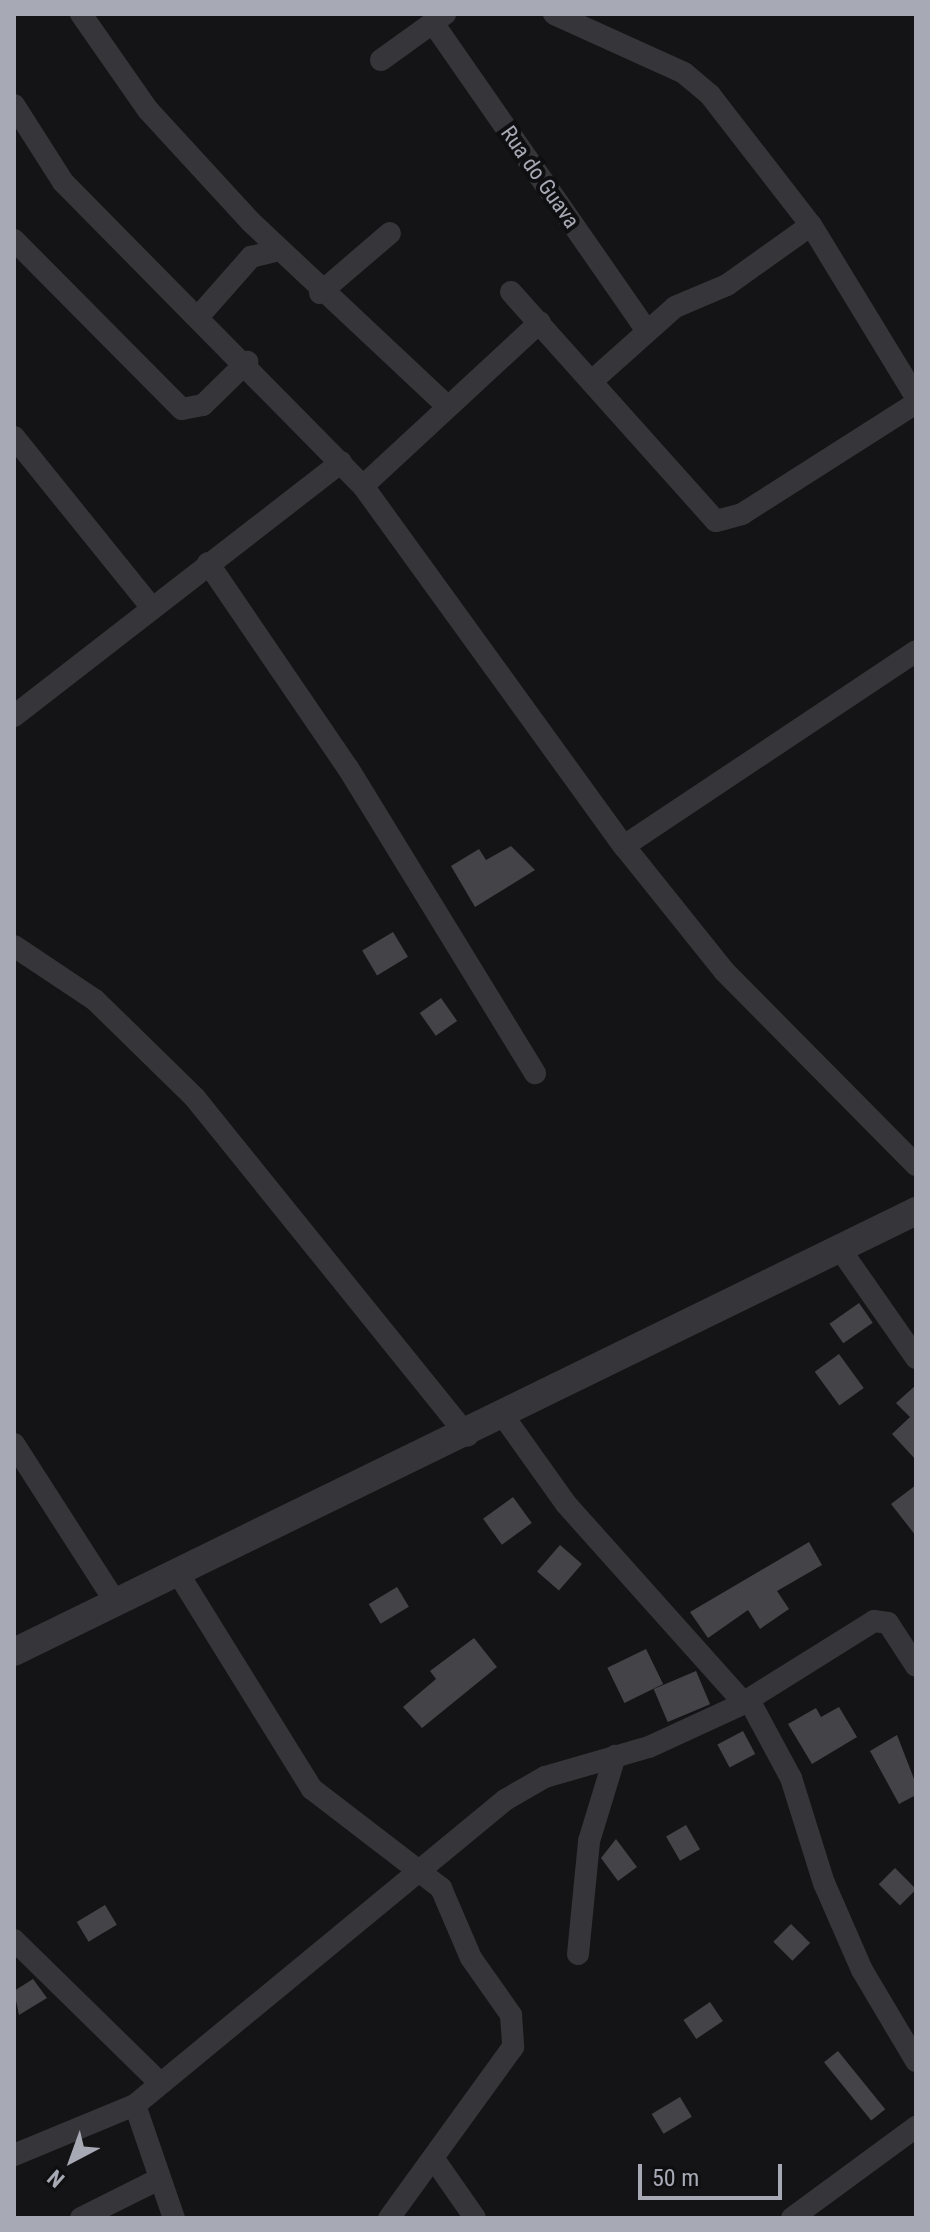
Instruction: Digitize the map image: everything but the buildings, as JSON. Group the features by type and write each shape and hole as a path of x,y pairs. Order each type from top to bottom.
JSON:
{"street":[{"path":"81,14 148,110 251,222 320,293 448,407"},
{"path":"511,292 706,514 724,522 916,400 811,225 754,145 693,80 554,14"},
{"path":"381,60 439,18"},
{"name":"Rua do Guava","path":"439,18 647,331"},
{"path":"14,105 63,182 247,362 363,486 624,846 724,971 916,1165"},
{"path":"251,222 251,257"},
{"path":"592,381 647,331 811,225"},
{"path":"320,293 390,233"},
{"path":"14,240 182,409 203,405 247,362"},
{"path":"199,316 251,257 279,250"},
{"path":"363,486 540,322"},
{"path":"14,437 152,608"},
{"path":"14,716 341,462"},
{"path":"208,563 348,768 535,1073"},
{"path":"624,846 916,651"},
{"path":"14,946 95,1000 195,1098 468,1436"},
{"path":"14,1652 468,1436 916,1211"},
{"path":"840,1249 916,1358"},
{"path":"504,1417 566,1504 746,1702 791,1778 824,1883 862,1970 916,2061"},
{"path":"14,1444 116,1603"},
{"path":"178,1573 312,1789 422,1870 441,1888 516,2034 446,2136 436,2162 389,2218"},
{"path":"14,2155 135,2105 158,2081 505,1800 545,1777 615,1756 746,1702 874,1621 888,1623 916,1666"},
{"path":"578,1954 589,1841 615,1756"},
{"path":"14,1940 158,2081"},
{"path":"135,2105 174,2218"},
{"path":"792,2218 916,2127"},
{"path":"436,2162 475,2218"},
{"path":"81,2218 159,2179"}]}
